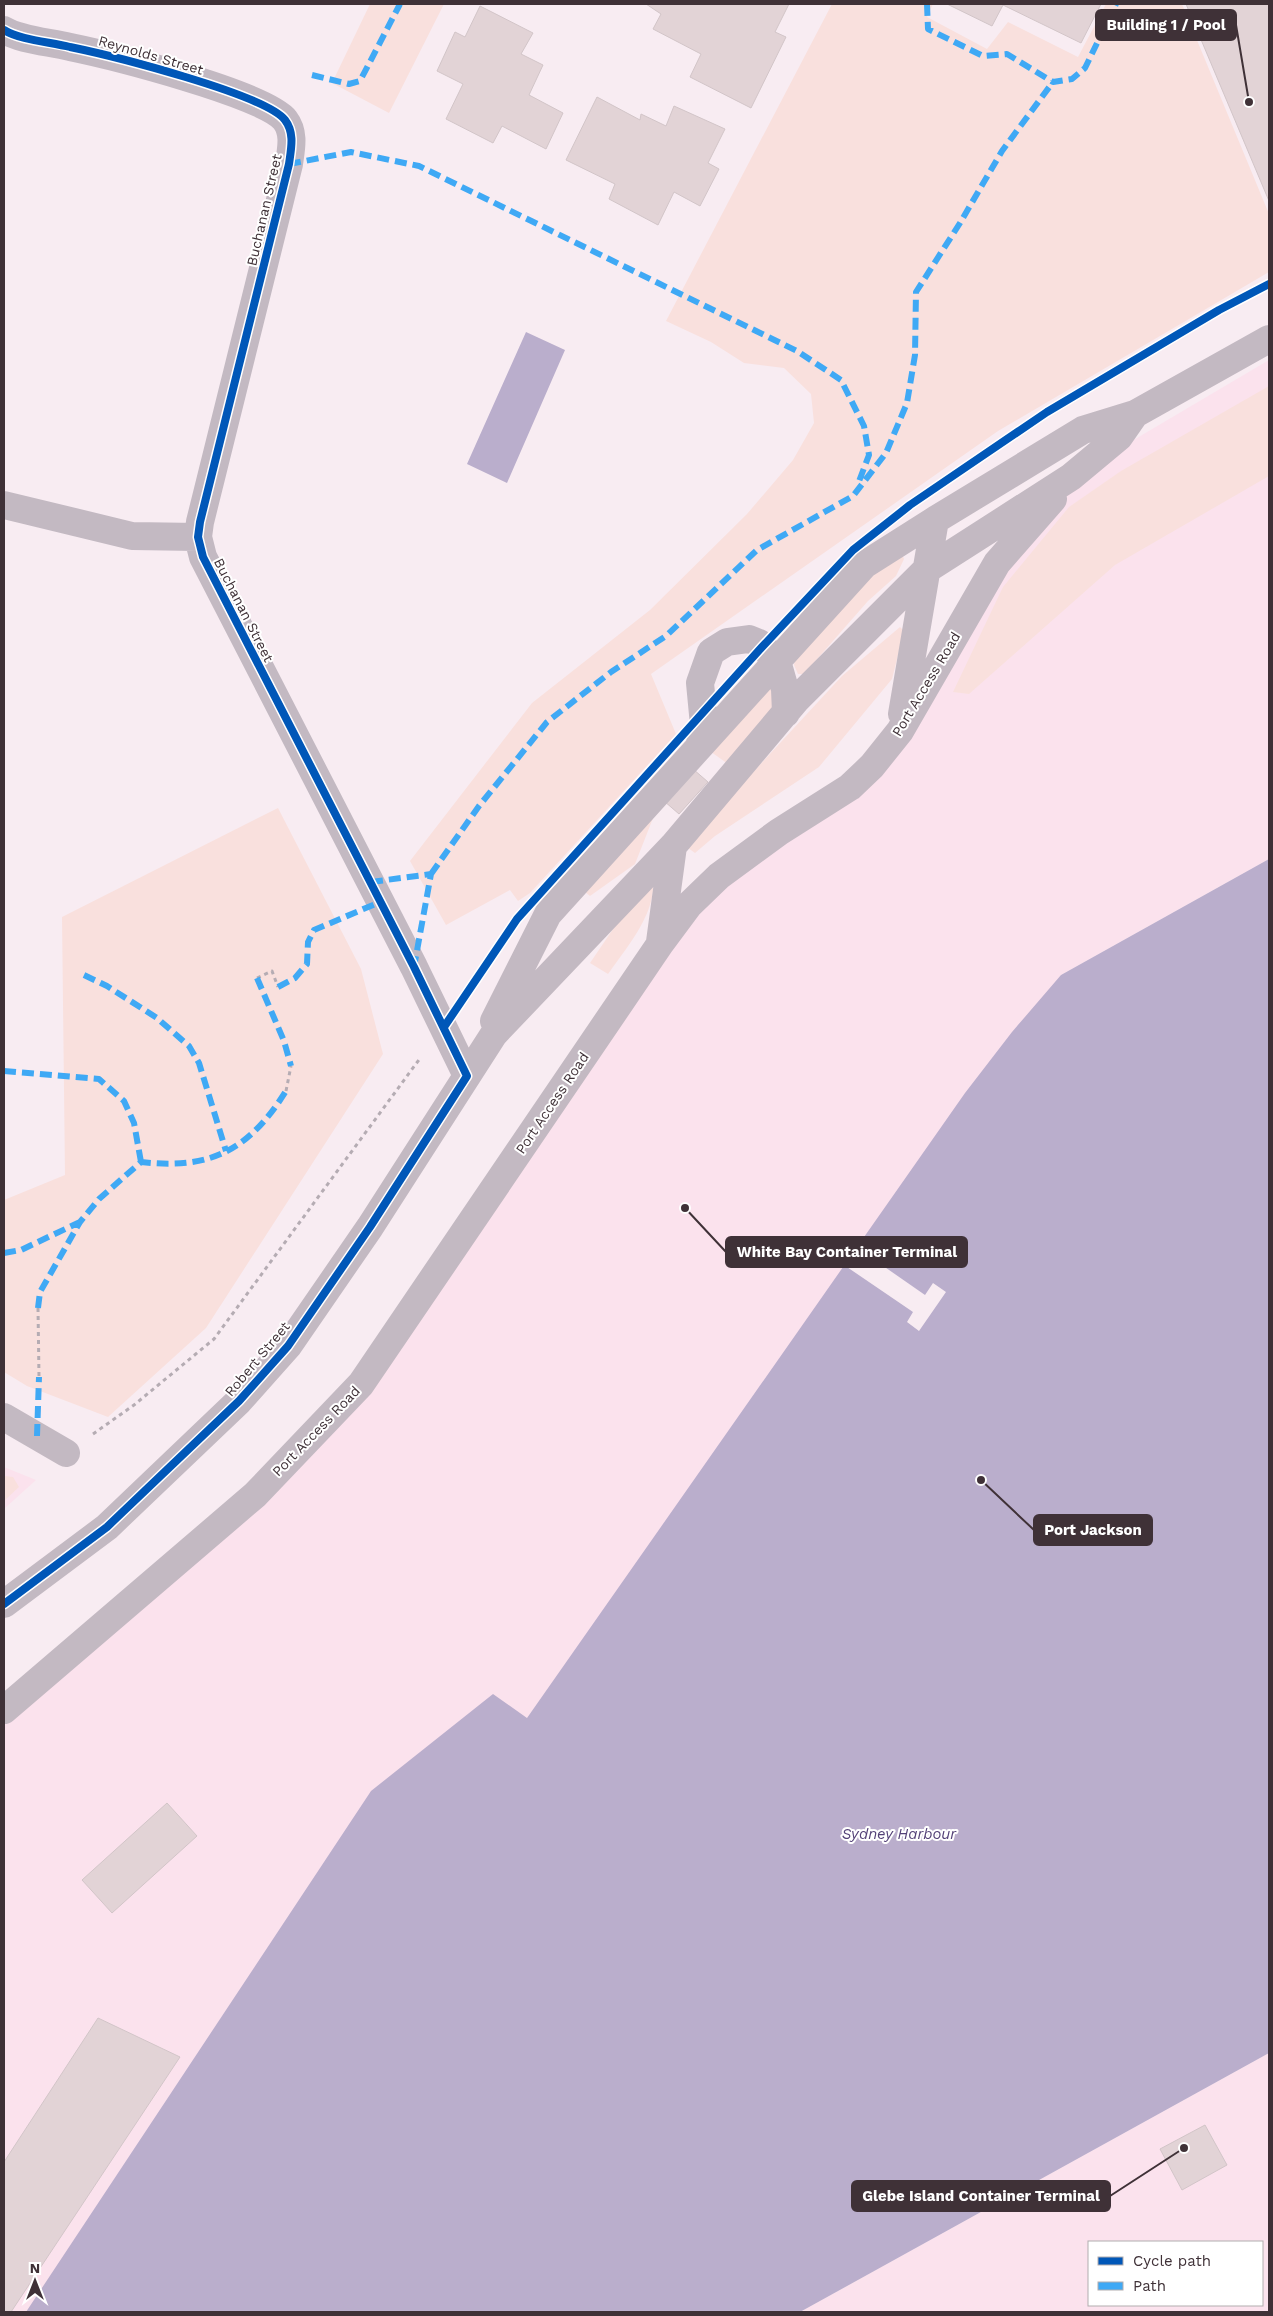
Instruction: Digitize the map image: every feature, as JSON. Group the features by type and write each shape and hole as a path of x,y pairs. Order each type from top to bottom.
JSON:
{"street":[{"name":"Reynolds Street","path":"4,30 215,86 268,108 285,120"},
{"name":"Buchanan Street","path":"285,120 292,136 289,164 200,522 198,537 203,557 444,1027 467,1076"},
{"path":"467,1076 548,914 864,565 1083,430 1135,414 1269,339"},
{"path":"467,1076 494,1034 672,846 786,713 926,570 1071,477 1119,437 1135,414"},
{"name":"Port Access Road","path":"4,1710 255,1495 361,1384 660,944 689,905 719,876 778,832 850,787 872,766 900,731 997,563 1071,477"},
{"path":"4,505 132,536 198,537"},
{"path":"900,731 935,520"},
{"path":"699,747 704,725 700,683 711,652 727,642 749,639 759,643 778,661 786,689 786,713"},
{"path":"660,944 672,846"},
{"name":"Robert Street","path":"4,1604 107,1527 239,1402 288,1346 370,1227 467,1076"},
{"path":"4,1417 66,1453"}],"path":[{"path":"257,978 272,972 278,987"},
{"path":"66,1453 134,1405 214,1339 444,1027"},
{"path":"286,1091 291,1066"},
{"path":"38,1308 39,1377"}],"shaded area":[{"path":"370,4 444,4 389,113 332,83"},
{"path":"832,4 933,4 927,17 987,49 1008,22 1078,57 1106,4 1182,4 1269,214 1269,272 998,431 651,674 676,734 530,893 518,901 510,890 446,925 410,861 532,703 650,610 747,514 793,460 814,423 811,394 784,368 744,363 711,342 666,321"},
{"path":"1269,360 1269,859 1061,975 527,1718 26,2312 4,2312 4,1710 361,1384 689,905 850,787 1071,477"},
{"path":"1269,386 1269,476 1115,565 969,694 953,692 1003,587 1069,507 1121,471"},
{"path":"901,552 904,559 896,576 868,601 804,674 798,674 794,665 795,656 863,581"},
{"path":"900,627 904,631 892,679 819,767 715,836 695,853 688,848 731,796 842,676"},
{"path":"771,679 773,706 765,722 728,764 707,749"},
{"path":"278,808 361,969 383,1054 206,1328 108,1417 27,1386 4,1372 4,1200 65,1175 62,917"},
{"path":"657,808 635,864 590,896 585,892"},
{"path":"653,880 653,893 645,918 639,930 608,974 590,963 628,907"},
{"path":"4,1467 36,1480 4,1509"},
{"path":"4,1476 13,1477 19,1487 4,1501"},
{"path":"1269,2053 1269,2312 800,2312"}],"water":[{"path":"526,332 565,350 507,483 467,464"},
{"name":"Sydney Harbour","path":"1269,859 1269,2053 800,2312 26,2312 371,1791 493,1694 527,1718 965,1093 1012,1032 1061,975"}],"pier":[{"path":"856,1247 925,1295 933,1283 946,1292 919,1331 907,1322 913,1312 844,1265"}],"building":[{"path":"646,4 789,4 775,32 786,37 751,108 690,77 701,54 653,29 661,14"},
{"path":"947,4 1101,4 1081,43 1003,5 992,26"},
{"path":"1186,4 1269,4 1269,201"},
{"path":"480,6 533,33 521,54 543,65 529,95 563,113 546,149 502,126 493,143 446,119 463,84 437,71 455,32 465,37"},
{"path":"597,97 640,120 641,114 666,126 674,106 725,129 708,163 719,169 700,206 674,192 658,225 609,199 615,184 566,160"},
{"path":"693,769 708,782 679,814 664,801"},
{"path":"167,1803 197,1836 112,1913 82,1880"},
{"path":"98,2018 180,2057 11,2312 4,2312 4,2162"},
{"path":"1205,2125 1227,2165 1182,2190 1160,2149"}],"marked path":[{"path":"312,75 349,84 360,81 400,4"},
{"path":"927,4 928,29 983,56 1007,54 1053,82 1072,79 1085,68 1116,4"},
{"path":"431,874 479,806 547,722 611,672 666,636 757,550 853,496 886,453 907,403 915,355 916,292 960,223 1002,151 1053,82"},
{"path":"289,164 351,152 419,166 797,351 841,380 864,426 869,455 858,484"},
{"path":"371,882 431,874 414,967"},
{"path":"278,987 295,978 307,964 308,942 314,930 380,902"},
{"path":"84,975 107,986 157,1018 189,1046 199,1063 226,1151"},
{"path":"257,978 284,1041 291,1066"},
{"path":"4,1071 99,1079 124,1101 134,1123 141,1162"},
{"path":"38,1308 40,1292 80,1222 99,1199 141,1162 188,1163 208,1159 226,1152 242,1142 258,1128 286,1091"},
{"path":"4,1253 21,1250 80,1222"},
{"path":"37,1436 39,1377"}],"cycle path":[{"path":"4,30 27,38 90,51 150,67 218,88 272,110 285,120 288,125 292,141 289,164 200,522 198,537 203,557 414,967 467,1076 370,1227 288,1346 239,1401 107,1527 4,1604"},
{"path":"444,1027 517,919 762,647 853,550 910,505 1047,412 1219,310 1269,284"}],"place":[{"name":"Building 1 / Pool","path":"1249,102"},
{"name":"White Bay Container Terminal","path":"685,1208"},
{"name":"Port Jackson","path":"981,1480"},
{"name":"Glebe Island Container Terminal","path":"1184,2148"}]}
